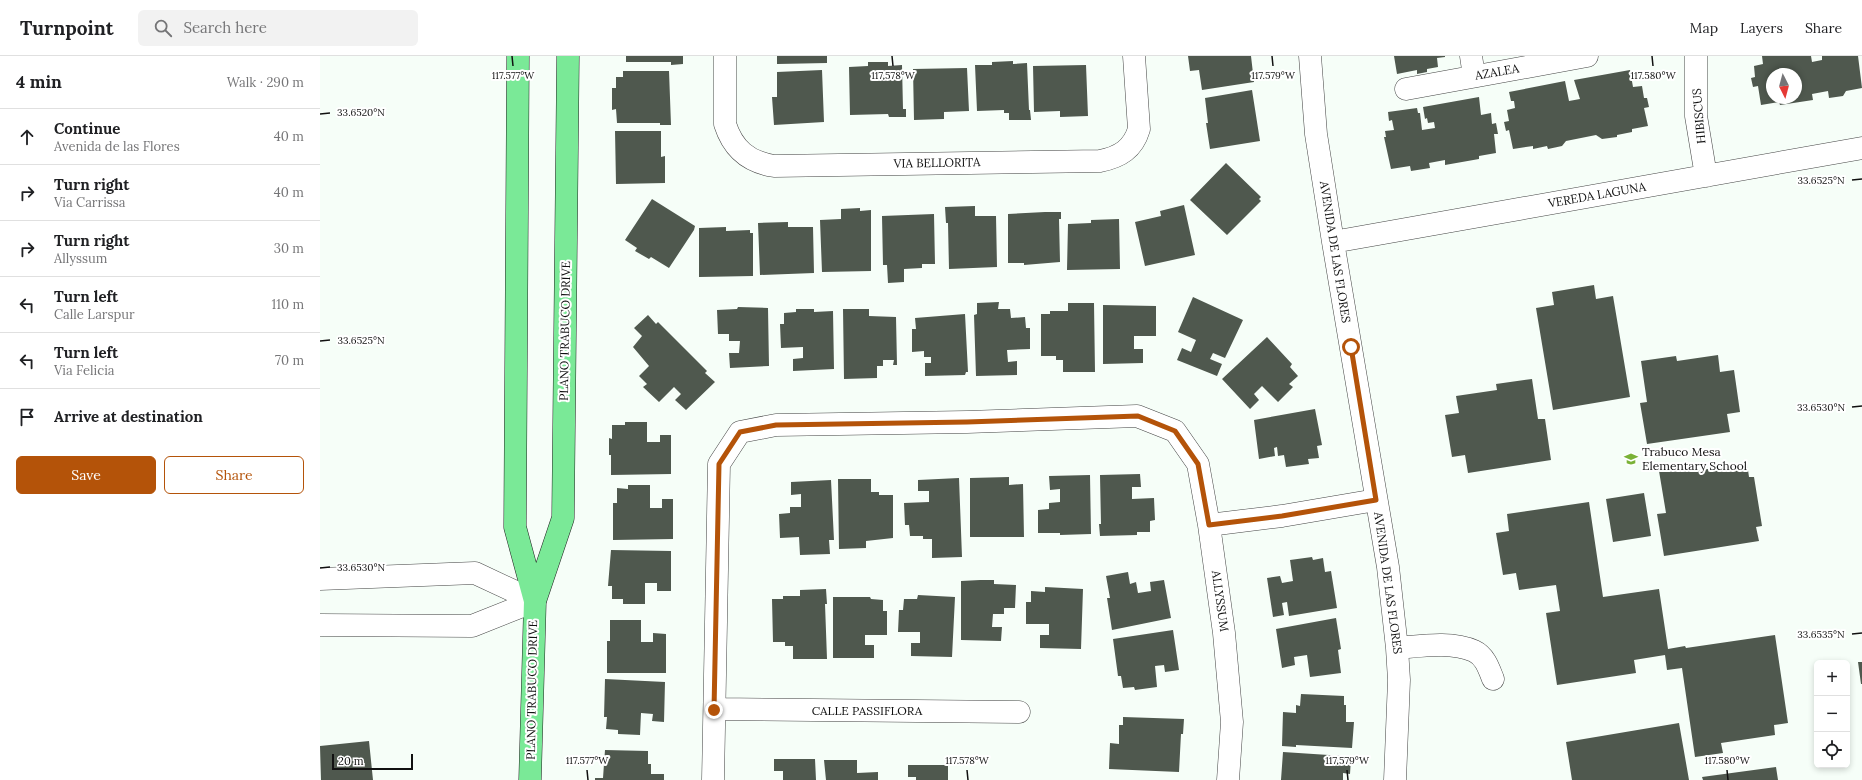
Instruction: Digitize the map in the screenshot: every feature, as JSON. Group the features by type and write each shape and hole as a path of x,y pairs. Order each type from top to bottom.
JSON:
{"main road":[{"name":"PLANO TRABUCO DRIVE","path":"518,56 515,527 535,601 530,780"},
{"name":"PLANO TRABUCO DRIVE","path":"535,601 563,518 568,56"}],"street":[{"name":"VIA BELLORITA","path":"725,56 725,124 732,141 743,154 753,161 774,166 1100,161 1112,159 1130,148 1136,139 1139,129 1134,56"},
{"name":"AVENIDA DE LAS FLORES","path":"1310,56 1316,134 1388,567 1397,648 1398,680 1395,780"},
{"name":"AZALEA","path":"1406,89 1472,66 1587,56"},
{"name":"HIBISCUS","path":"1696,56 1696,116 1706,176"},
{"name":"VEREDA LAGUNA","path":"1333,242 1862,148"},
{"name":"ALLYSSUM","path":"714,710 719,464 740,432 776,425 959,422 1138,416 1175,431 1198,464 1209,525 1224,633 1232,722 1228,780"},
{"path":"1209,525 1282,516 1376,500"},
{"path":"320,579 475,573 535,601"},
{"path":"320,625 472,626 535,601"},
{"path":"1397,648 1444,645 1475,651 1486,662 1493,678"},
{"path":"713,780 714,710"},
{"name":"CALLE PASSIFLORA","path":"714,710 1019,712"}],"building":[{"path":"626,56 683,56 683,64 671,65 671,62 626,62"},
{"path":"777,56 827,56 827,63 777,64"},
{"path":"1188,56 1251,56 1254,82 1202,90 1199,70 1190,71"},
{"path":"1394,56 1445,57 1437,58 1438,67 1427,69 1427,72 1417,74 1417,70 1397,74"},
{"path":"1762,56 1811,56 1812,62 1822,60 1822,56 1858,56 1862,88 1846,91 1843,96 1829,98 1828,91 1812,94 1813,100 1802,102 1802,68 1766,68 1767,104 1761,105 1758,86 1753,87 1751,78 1755,77 1754,66 1763,64"},
{"path":"1013,61 1013,64 1027,63 1029,110 1031,120 1009,120 1009,113 1004,113 1004,110 977,111 975,65 992,65 992,62"},
{"path":"868,62 888,62 888,66 902,65 903,109 906,109 906,117 889,117 888,114 850,115 849,67 868,66"},
{"path":"1086,65 1088,116 1060,117 1060,111 1034,112 1033,66"},
{"path":"967,68 969,111 944,112 944,119 914,120 913,69"},
{"path":"822,70 824,122 774,125 772,97 777,97 777,72"},
{"path":"1630,70 1633,87 1642,86 1644,98 1647,98 1649,107 1644,108 1648,126 1632,129 1632,132 1617,135 1617,137 1602,139 1596,135 1566,141 1562,146 1548,149 1547,146 1533,149 1533,146 1513,149 1509,130 1506,131 1504,122 1509,121 1507,110 1515,108 1514,101 1511,101 1509,92 1565,81 1569,101 1580,99 1574,80"},
{"path":"623,71 669,71 671,125 660,125 660,123 617,123 616,109 612,110 612,88 616,88 616,77 623,77"},
{"path":"1252,90 1260,141 1210,149 1206,123 1208,123 1205,98"},
{"path":"1479,97 1481,115 1491,113 1492,124 1496,123 1498,134 1494,134 1496,153 1479,156 1479,159 1445,165 1445,160 1429,163 1430,168 1411,171 1410,166 1391,169 1384,137 1386,137 1385,131 1394,130 1392,120 1389,121 1388,112 1417,108 1418,113 1420,113 1422,130 1435,128 1434,122 1428,123 1427,118 1425,119 1423,107"},
{"path":"615,131 661,131 661,157 665,156 665,183 616,184"},
{"path":"1226,163 1261,197 1259,199 1261,201 1227,235 1190,200"},
{"path":"652,199 695,226 694,230 669,268 651,257 649,259 635,251 637,248 625,240"},
{"path":"1184,205 1195,255 1145,266 1135,222 1161,216 1160,211"},
{"path":"975,206 975,216 996,216 997,267 949,269 948,223 946,223 945,207"},
{"path":"860,208 860,211 871,210 871,271 822,272 820,220 841,219 841,209"},
{"path":"1061,212 1061,219 1059,219 1060,262 1024,265 1024,263 1008,263 1008,214"},
{"path":"934,214 935,264 922,264 922,268 904,269 904,282 888,283 887,265 883,265 882,216"},
{"path":"1119,219 1120,269 1067,270 1068,224 1091,223 1091,220"},
{"path":"788,222 788,227 813,227 814,273 760,275 758,223"},
{"path":"726,227 726,231 750,230 750,233 753,233 753,276 699,277 699,228"},
{"path":"1594,285 1596,299 1613,296 1630,397 1553,410 1536,308 1554,305 1552,292"},
{"path":"1193,297 1243,320 1225,358 1213,353 1210,359 1222,364 1217,376 1177,360 1182,348 1191,352 1196,340 1178,332"},
{"path":"999,302 998,309 1010,309 1011,318 1025,317 1026,328 1030,328 1030,349 1007,350 1008,362 1017,361 1017,375 976,376 974,315 977,314 977,303"},
{"path":"1068,303 1094,303 1095,372 1063,372 1063,360 1056,360 1056,356 1041,356 1041,314 1050,314 1050,311 1068,311"},
{"path":"1103,305 1156,306 1156,336 1134,336 1134,349 1143,349 1143,363 1103,364"},
{"path":"738,307 768,308 769,366 730,368 729,353 739,353 740,341 729,341 729,334 718,334 717,310 737,309"},
{"path":"796,309 814,309 814,312 833,311 834,369 793,371 793,359 803,358 803,347 781,348 780,324 784,324 784,313 796,312"},
{"path":"843,309 869,309 869,316 896,317 897,365 893,365 894,360 883,360 883,366 877,366 877,378 844,379"},
{"path":"965,314 968,372 966,372 965,375 925,376 925,363 931,363 931,357 924,357 924,351 912,352 912,329 916,329 915,318"},
{"path":"648,315 656,324 658,322 707,371 705,373 715,382 686,410 675,400 681,394 674,387 659,402 643,387 647,384 639,376 649,366 633,347 642,336 634,328"},
{"path":"1267,337 1292,364 1290,367 1298,376 1289,384 1293,387 1278,402 1262,386 1254,394 1259,400 1250,409 1222,379"},
{"path":"1718,355 1720,372 1734,370 1740,412 1727,414 1730,432 1647,444 1640,403 1647,402 1641,361 1676,356 1677,361"},
{"path":"1532,379 1538,419 1545,419 1551,460 1468,473 1465,455 1452,457 1445,415 1459,413 1456,396 1497,390 1496,384"},
{"path":"1315,409 1322,445 1317,446 1319,458 1308,459 1309,464 1286,467 1284,455 1278,456 1277,447 1274,448 1275,456 1259,459 1254,420"},
{"path":"625,422 647,422 647,442 660,442 660,435 671,435 671,474 611,475 609,438 612,439 612,425 625,425"},
{"path":"1747,463 1749,477 1754,477 1762,526 1756,527 1759,541 1664,556 1657,514 1666,513 1659,471 1694,466 1695,471"},
{"path":"1140,474 1141,487 1132,487 1132,499 1154,498 1155,520 1150,521 1150,532 1137,532 1137,535 1100,536 1100,475"},
{"path":"1090,475 1091,534 1060,535 1060,533 1038,533 1038,510 1049,509 1049,503 1060,502 1060,489 1050,490 1049,476"},
{"path":"1009,477 1009,485 1023,484 1024,537 970,537 970,478"},
{"path":"959,478 962,557 932,558 932,539 923,539 923,536 910,536 909,525 905,525 904,503 929,502 929,491 918,491 918,480"},
{"path":"838,479 871,479 871,492 879,492 879,495 893,495 893,538 866,541 866,548 839,549"},
{"path":"831,480 834,540 829,540 830,554 800,555 799,537 780,538 779,514 790,513 790,507 801,507 801,494 791,495 791,482"},
{"path":"628,485 650,485 650,508 662,508 662,499 673,499 673,539 613,540 613,503 617,503 617,488 628,489"},
{"path":"1644,493 1651,536 1613,542 1606,499"},
{"path":"1589,502 1603,597 1659,589 1668,649 1685,646 1686,648 1775,635 1788,723 1774,725 1775,735 1721,743 1723,753 1695,757 1682,668 1667,670 1665,655 1634,660 1636,673 1557,685 1546,613 1560,611 1556,585 1519,590 1516,573 1503,575 1496,533 1509,531 1507,514"},
{"path":"611,550 671,551 671,591 657,591 657,583 645,583 645,604 623,604 623,599 612,599 612,586 608,586"},
{"path":"1312,557 1313,560 1323,558 1325,572 1331,571 1337,608 1289,616 1287,602 1282,603 1284,615 1273,617 1267,578 1280,576 1282,583 1293,581 1290,560"},
{"path":"1128,572 1130,584 1136,582 1138,593 1151,591 1150,582 1164,580 1171,618 1112,630 1107,598 1110,598 1106,576"},
{"path":"994,580 994,584 1016,585 1015,608 1004,608 1004,614 993,614 992,627 1002,627 1001,641 961,640 961,581"},
{"path":"1045,587 1083,589 1081,649 1040,648 1040,635 1049,635 1049,624 1026,624 1026,602 1031,602 1031,591 1045,592"},
{"path":"826,589 827,604 825,604 827,659 793,659 793,646 785,646 785,642 773,642 772,599 783,599 783,596 800,596 800,590"},
{"path":"918,595 955,597 952,657 911,656 911,643 920,643 920,632 898,632 899,610 903,610 904,599 917,599"},
{"path":"833,597 870,597 871,599 883,600 883,611 887,611 887,635 865,635 865,645 874,645 874,658 833,658"},
{"path":"1336,618 1341,649 1338,650 1341,673 1310,677 1307,655 1294,657 1295,665 1282,668 1276,629"},
{"path":"610,620 641,620 641,642 653,642 653,633 666,634 666,673 607,673 607,641 610,641"},
{"path":"1173,630 1179,670 1165,672 1164,665 1155,666 1157,687 1135,690 1134,687 1123,688 1121,676 1118,676 1113,639"},
{"path":"1858,662 1862,662 1862,684 1861,684"},
{"path":"605,679 665,682 664,722 652,721 653,714 641,713 640,735 618,734 618,730 606,729 607,717 604,717"},
{"path":"1301,694 1344,696 1344,705 1346,705 1346,722 1354,722 1352,748 1296,745 1296,747 1282,746 1283,712 1296,713 1296,705 1300,706"},
{"path":"1123,717 1184,719 1183,734 1181,734 1179,772 1109,769 1110,743 1119,744 1119,725 1123,725"},
{"path":"1679,723 1689,780 1572,780 1566,742"},
{"path":"369,741 373,780 321,780 320,746"},
{"path":"605,750 648,751 648,764 651,764 651,774 664,774 664,780 595,780 595,778 603,778"},
{"path":"1283,752 1344,756 1344,758 1351,758 1350,774 1343,773 1343,780 1281,780"},
{"path":"774,759 815,759 816,780 783,780 783,771 774,771"},
{"path":"824,760 857,760 857,773 878,772 878,780 826,780"},
{"path":"908,765 948,765 948,780 916,780 916,777 908,777"},
{"path":"1776,767 1778,780 1703,780 1702,777"}],"place":[{"name":"Trabuco Mesa Elementary School","path":"1631,459"}],"route":[{"path":"714,710 719,464 740,432 776,425 967,422 1138,416 1175,431 1198,464 1209,525 1282,516 1376,500 1351,347"}]}
